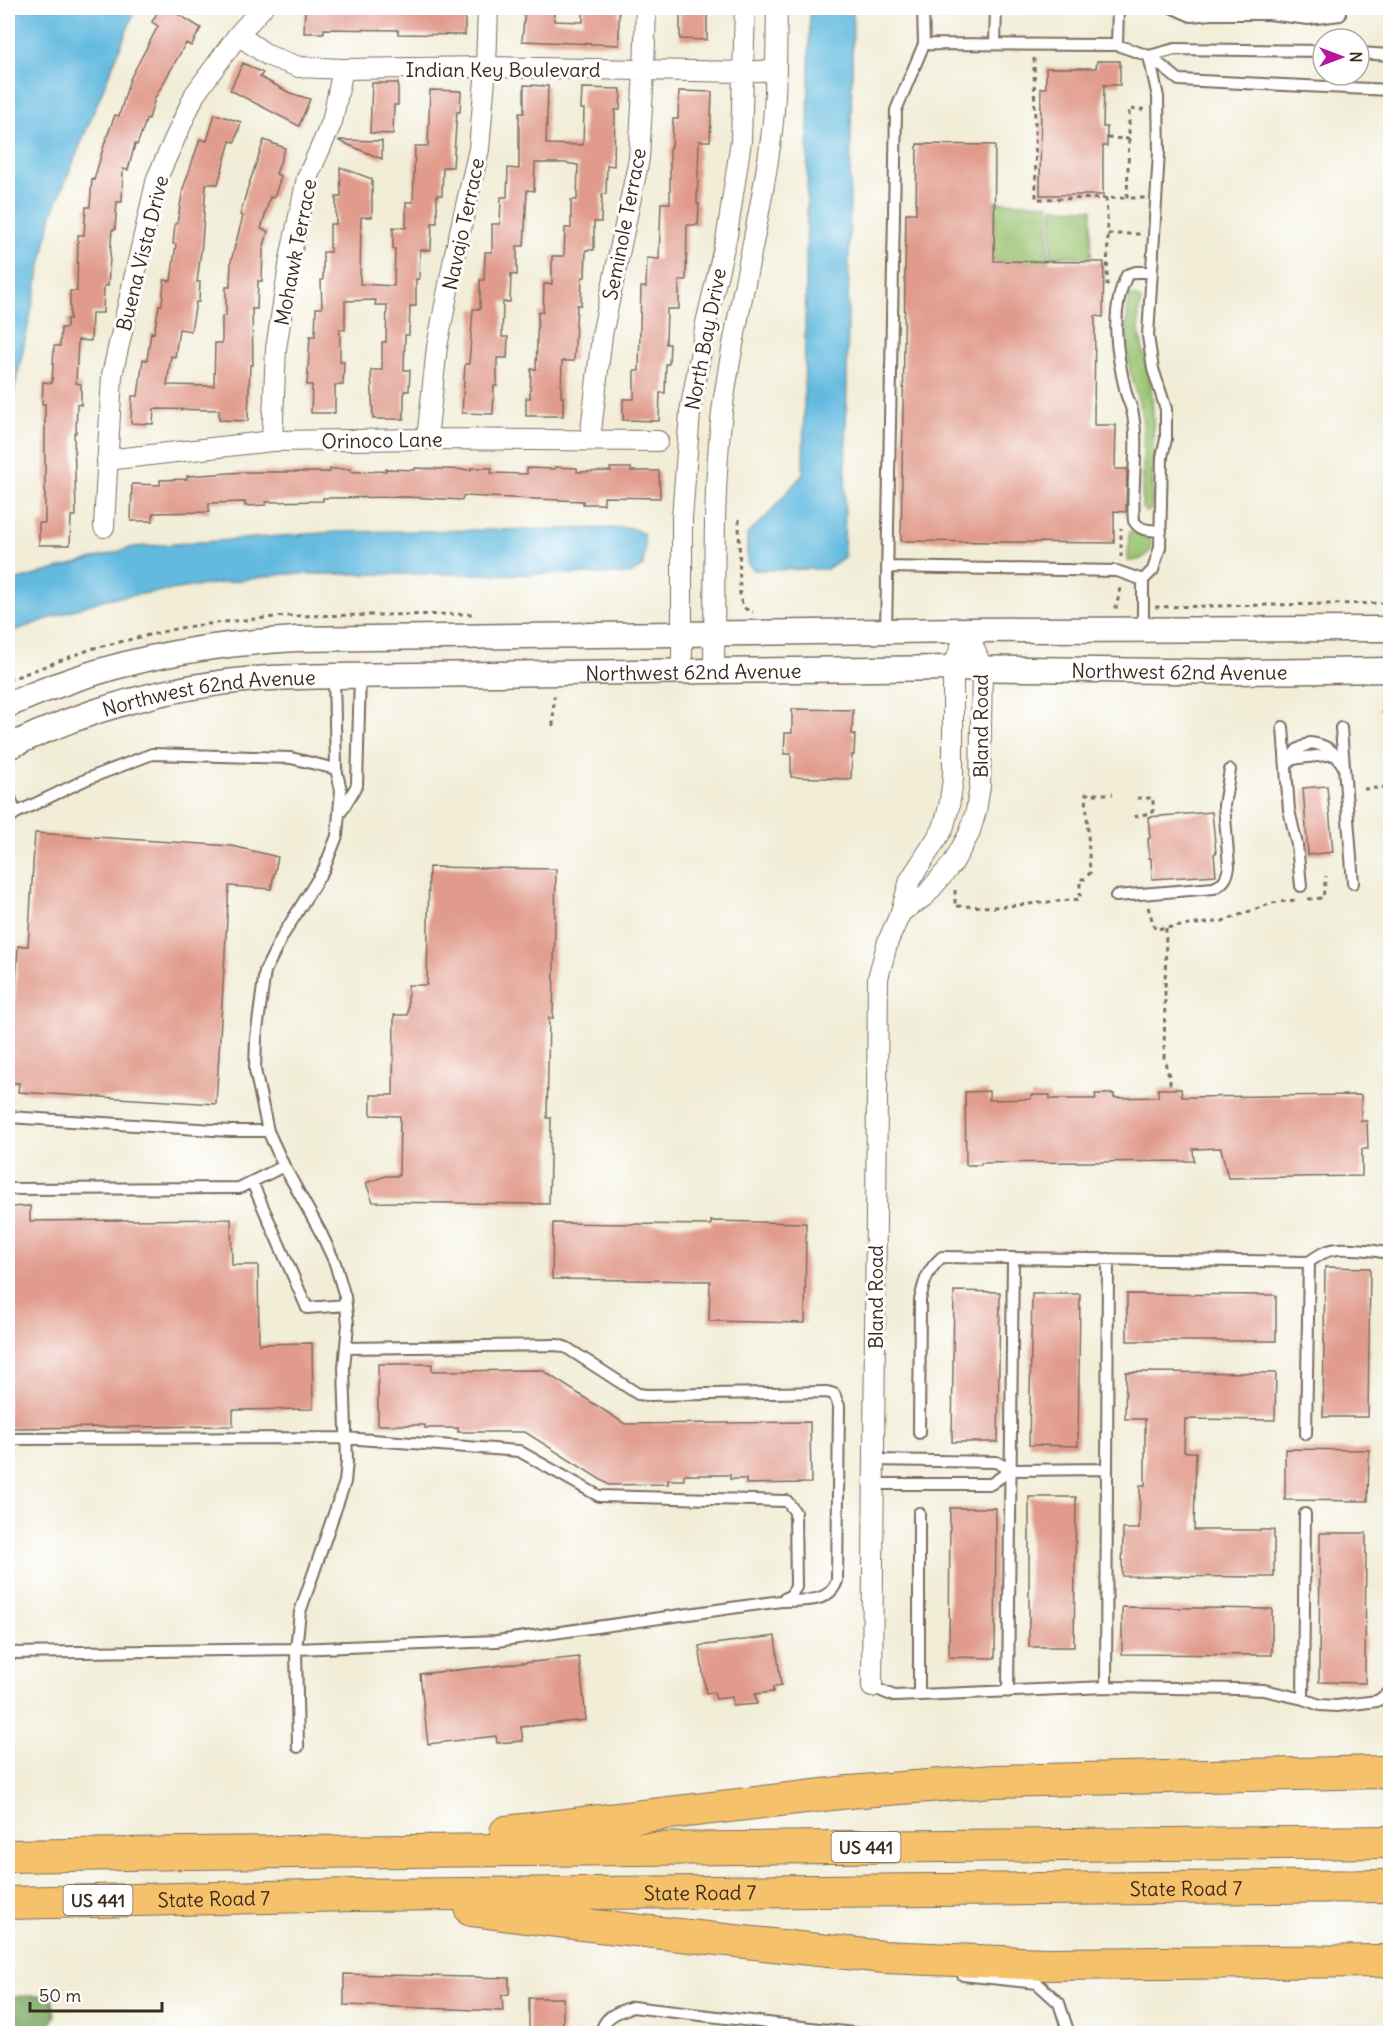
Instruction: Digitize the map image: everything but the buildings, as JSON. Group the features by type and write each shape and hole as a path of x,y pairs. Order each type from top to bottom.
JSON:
{"main road":[{"path":"341,1851 849,1792 994,1781 1387,1772"},
{"name":"US 441","path":"8,1856 1390,1842"},
{"name":"State Road 7","path":"8,1903 354,1895 1390,1886"},
{"path":"354,1895 588,1925 884,1958 1046,1964 1389,1962"}],"street":[{"name":"Buena Vista Drive","path":"104,527 112,375 157,178 195,94 238,35 262,8"},
{"name":"Navajo Terrace","path":"427,439 437,347 455,253 479,149 488,8"},
{"name":"Seminole Terrace","path":"590,440 602,335 639,159 646,8"},
{"name":"North Bay Drive","path":"682,672 682,518 690,412 706,323 727,235 741,141 745,8"},
{"name":"North Bay Drive","path":"714,671 714,515 723,412 771,138 776,70 777,8"},
{"name":"Indian Key Boulevard","path":"238,35 269,56 299,67 344,69 486,67 743,72 776,70"},
{"name":"Mohawk Terrace","path":"272,441 276,349 290,259 307,178 332,122 344,69"},
{"path":"696,379 728,382"},
{"name":"Orinoco Lane","path":"107,460 272,441 427,439 658,441"},
{"name":"Northwest 62nd Avenue","path":"8,705 87,673 125,663 165,654 248,642 296,639 967,630 1390,629"},
{"name":"Bland Road","path":"872,1687 878,978 888,941 901,912 910,880 943,829 949,807 953,779 954,668 967,630"},
{"name":"Bland Road","path":"901,912 925,896 954,863 969,834 974,818 980,786 982,668 967,630"},
{"name":"Northwest 62nd Avenue","path":"8,747 75,718 169,692 255,679 360,675 954,668 1238,672 1387,678"}],"lane":[{"path":"886,631 896,111 924,44 923,8"},
{"path":"995,44 996,8"},
{"path":"1117,45 1118,8"},
{"path":"1173,8 1191,16 1224,10 1308,19 1340,11"},
{"path":"924,44 1117,45 1149,56 1179,80 1390,90"},
{"path":"1149,56 1175,49 1311,51"},
{"path":"1371,54 1390,55"},
{"path":"1143,630 1143,580 1153,570 1160,548 1162,457 1166,439 1166,409 1153,369 1148,336 1159,152 1158,102 1149,56"},
{"path":"1151,272 1127,275 1120,288 1117,347 1133,414 1134,521 1138,527 1145,530 1161,531"},
{"path":"887,567 1117,571 1143,580"},
{"path":"339,815 357,785 360,675"},
{"path":"298,1747 296,1649 300,1612 345,1482 347,1461 344,1368 348,1324 346,1305 332,1258 268,1131 255,1070 258,1018 265,971 283,935 324,869 337,837 341,790 336,769 334,676"},
{"path":"1283,727 1288,763 1289,810 1297,845 1301,886"},
{"path":"1341,728 1353,884"},
{"path":"1288,763 1297,750 1310,743 1326,746 1335,754 1343,767"},
{"path":"8,793 12,816 87,778 152,754 291,758 336,769"},
{"path":"1116,896 1214,888 1222,884 1228,877 1229,867 1224,805 1230,770"},
{"path":"8,1117 230,1131 268,1131"},
{"path":"8,1189 239,1188 284,1166"},
{"path":"252,1182 307,1308 346,1305"},
{"path":"920,1433 920,1300 924,1280 932,1266 942,1257 1309,1262 1334,1249 1381,1251 1390,1254"},
{"path":"1008,1692 1013,1259"},
{"path":"1106,1687 1108,1259"},
{"path":"1305,1434 1309,1262"},
{"path":"8,1653 296,1649 504,1641 781,1601 817,1599 829,1595 834,1590 837,1581 839,1406 834,1394 827,1392 638,1394 567,1348 558,1345 346,1348"},
{"path":"8,1440 345,1438 519,1451 599,1496 787,1501 795,1512 796,1587 791,1595 781,1601"},
{"path":"874,1460 996,1461 1011,1470 1107,1469"},
{"path":"874,1484 991,1484 1011,1470"},
{"path":"919,1513 919,1695"},
{"path":"1303,1699 1305,1515"},
{"path":"872,1687 894,1696 1106,1687 1264,1690 1303,1699 1320,1706 1377,1701 1390,1692"},
{"path":"884,1958 942,1972 1037,1983 1059,2003 1069,2034"},
{"path":"601,2034 601,2029 611,2015 632,2007 862,2034"}],"path":[{"path":"1034,57 1036,199 1156,198"},
{"path":"1127,198 1129,109 1142,110 1143,101 1158,102"},
{"path":"1107,138 1129,139"},
{"path":"1106,198 1108,234 1153,234"},
{"path":"1383,714 1387,678"},
{"path":"554,696 554,726"},
{"path":"1364,789 1390,787"},
{"path":"955,889 955,906 998,907 1080,899 1080,879 1085,879 1090,873 1086,794 1113,794"},
{"path":"1134,817 1153,812 1153,798 1135,798"},
{"path":"1144,894 1155,929 1166,928 1223,921 1272,903 1323,898 1326,876"},
{"path":"1166,928 1164,1059 1170,1079 1170,1089"}],"green space":[{"path":"995,202 1049,204 1048,262 994,261"},
{"path":"1052,208 1092,209 1091,257 1051,256"},
{"path":"1134,295 1141,300 1140,334 1149,374 1152,401 1152,507 1146,512 1142,508 1143,424 1129,366 1127,346 1128,305 1130,296"},
{"path":"1129,532 1141,533 1150,538 1151,549 1147,555 1128,561"},
{"path":"52,1995 55,2016 47,2033 8,2033 8,1997"}],"water":[{"path":"8,8 136,8 52,214 12,401 11,582 134,547 336,532 631,528 644,534 643,566 630,574 285,574 105,599 8,633"},
{"path":"810,8 853,8 844,557 827,569 754,570 747,563 747,534 767,516 803,474"}]}
